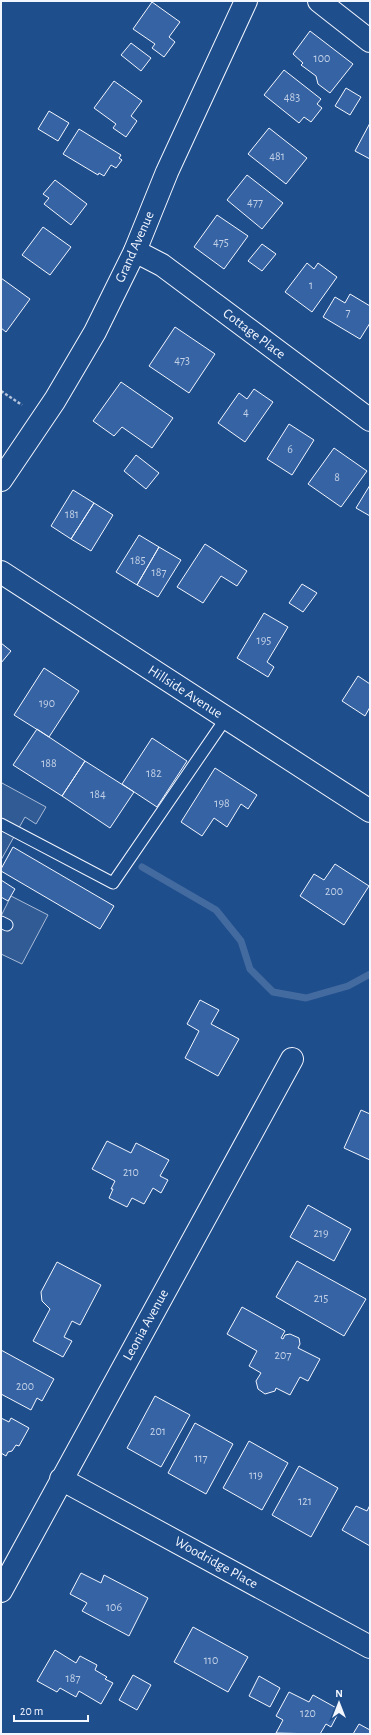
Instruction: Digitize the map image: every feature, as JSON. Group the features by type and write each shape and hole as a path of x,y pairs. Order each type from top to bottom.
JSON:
{"street":[{"name":"Grand Avenue","path":"1,480 55,400 94,332 135,251 170,165 246,1"},
{"path":"319,1 370,41"},
{"name":"Cottage Place","path":"135,251 162,265 370,420"},
{"name":"Hillside Avenue","path":"1,572 370,811"},
{"name":"Leonia Avenue","path":"1,1591 61,1478 292,1059"},
{"name":"Woodridge Place","path":"61,1478 370,1647"}],"lane":[{"path":"1,824 112,883 226,718"}],"shaded area":[{"path":"2,783 46,807 36,824 25,817 1,860 1,785"},
{"path":"11,896 48,915 22,964 1,954 1,916"}],"building":[{"path":"152,2 180,22 169,37 175,42 164,57 152,48 155,44 133,29"},
{"path":"310,31 353,64 330,93 318,84 316,76 301,65 303,63 293,54"},
{"path":"131,43 151,58 141,71 121,55"},
{"path":"284,70 321,99 317,104 322,108 311,122 304,117 299,123 264,95"},
{"path":"114,81 142,101 131,116 137,121 126,137 113,128 116,124 94,108"},
{"path":"346,88 361,97 350,115 335,106"},
{"path":"49,111 69,123 58,141 38,129"},
{"path":"370,123 370,159 355,151"},
{"path":"269,128 307,158 286,184 248,154"},
{"path":"79,129 121,155 119,158 122,160 116,168 111,165 104,176 99,173 98,175 63,154"},
{"path":"247,175 283,203 262,229 227,200"},
{"path":"55,180 87,204 71,225 44,204 49,198 43,194"},
{"path":"217,215 248,236 224,269 194,247"},
{"path":"43,227 71,247 50,275 22,255"},
{"path":"262,244 276,254 262,271 248,261"},
{"path":"307,263 314,269 318,263 337,277 312,312 285,292"},
{"path":"1,278 30,299 6,332 1,328"},
{"path":"350,294 370,306 370,323 360,339 323,317 335,297 345,303"},
{"path":"175,327 215,354 189,393 149,366"},
{"path":"121,382 173,418 152,448 122,427 114,436 93,421"},
{"path":"254,389 273,402 245,442 218,423 239,393 247,399"},
{"path":"289,424 314,440 292,475 267,459"},
{"path":"334,448 367,471 341,507 308,484"},
{"path":"136,455 159,473 146,489 124,471"},
{"path":"370,485 370,516 356,508"},
{"path":"73,490 94,503 71,539 51,526"},
{"path":"94,503 113,515 91,551 71,539"},
{"path":"139,535 159,547 137,585 116,572"},
{"path":"205,544 247,571 237,586 221,576 203,603 177,587"},
{"path":"159,547 181,560 158,597 137,585"},
{"path":"302,584 317,593 303,612 289,603"},
{"path":"264,613 288,627 267,662 274,667 268,677 237,658"},
{"path":"1,643 11,651 1,663"},
{"path":"44,668 79,691 49,737 14,715"},
{"path":"358,676 370,684 370,707 365,716 342,701"},
{"path":"37,729 85,761 62,796 13,765"},
{"path":"152,738 187,761 157,807 122,784"},
{"path":"85,761 134,792 110,828 62,796"},
{"path":"215,768 257,795 248,809 241,804 227,827 214,818 202,836 181,822"},
{"path":"13,847 114,906 100,929 1,871"},
{"path":"335,864 369,886 344,925 300,896 314,874 324,880"},
{"path":"1,880 15,889 8,901 1,897"},
{"path":"200,1000 219,1010 211,1024 239,1039 218,1076 185,1058 199,1031 187,1024"},
{"path":"361,1110 370,1114 370,1160 344,1148"},
{"path":"107,1141 131,1153 136,1143 169,1160 160,1176 168,1180 161,1193 153,1188 144,1204 132,1198 127,1207 109,1198 115,1181 92,1169"},
{"path":"308,1205 351,1229 334,1261 290,1237"},
{"path":"297,1261 366,1299 344,1336 276,1297"},
{"path":"57,1262 101,1285 80,1325 72,1321 64,1337 72,1341 63,1357 33,1341 50,1309 42,1301 41,1292"},
{"path":"242,1307 285,1331 281,1338 283,1339 285,1335 290,1334 299,1338 300,1344 298,1348 320,1359 308,1381 300,1377 290,1395 276,1388 275,1391 265,1394 258,1389 256,1381 261,1373 249,1366 257,1351 227,1334"},
{"path":"1,1350 54,1379 42,1401 37,1398 31,1410 1,1394"},
{"path":"155,1396 190,1415 161,1467 127,1448"},
{"path":"1,1418 9,1422 11,1418 29,1428 19,1446 16,1445 12,1451 8,1452 6,1456 1,1453"},
{"path":"195,1423 233,1444 206,1494 168,1473"},
{"path":"249,1441 288,1463 262,1510 223,1488"},
{"path":"299,1466 338,1488 311,1537 272,1515"},
{"path":"370,1505 370,1546 342,1530 356,1506 367,1511"},
{"path":"81,1573 101,1583 104,1575 148,1598 129,1636 82,1611 87,1603 70,1594"},
{"path":"193,1627 248,1657 228,1692 174,1662"},
{"path":"55,1650 76,1663 80,1656 97,1665 95,1670 107,1677 105,1679 113,1683 101,1704 79,1691 76,1697 60,1688 57,1692 37,1681"},
{"path":"133,1675 151,1685 137,1710 119,1700"},
{"path":"259,1676 280,1688 270,1707 249,1696"},
{"path":"289,1692 309,1702 313,1695 340,1710 331,1727 326,1724 320,1734 276,1733 283,1720 276,1716"},
{"path":"359,1724 370,1730 370,1734 353,1734"}],"waterway":[{"path":"142,867 216,910 241,941 250,969 273,992 306,998 348,986 370,974"}]}
